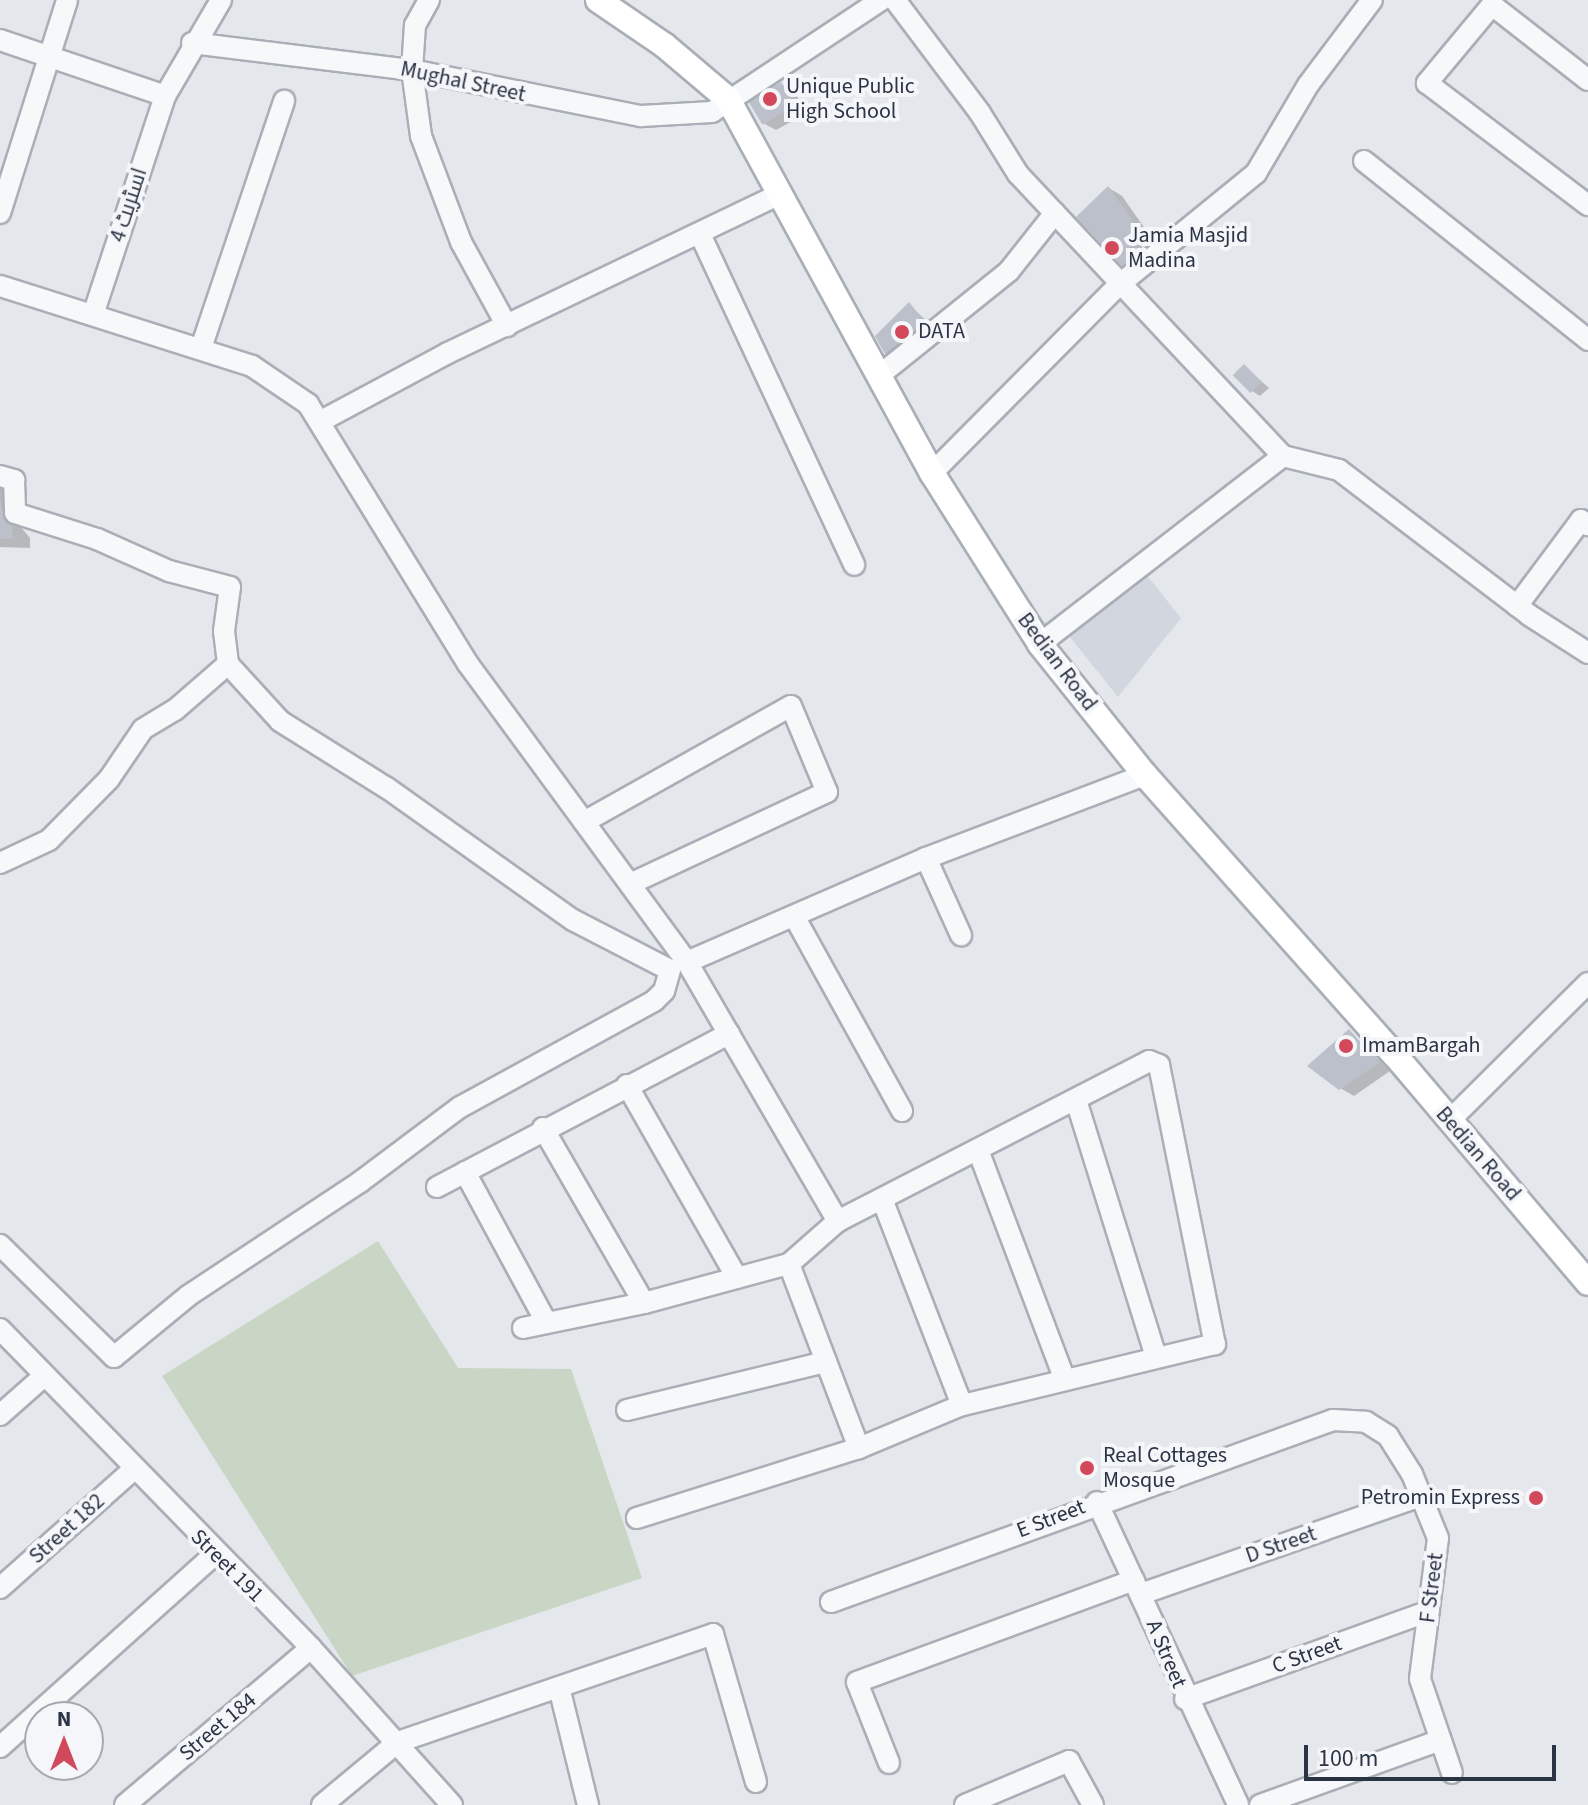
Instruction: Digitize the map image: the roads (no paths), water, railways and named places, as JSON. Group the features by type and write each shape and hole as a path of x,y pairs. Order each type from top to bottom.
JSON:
{"main road":[{"name":"Bedian Road","path":"598,0 664,45 728,99 881,374 932,473 1040,644 1145,775 1588,1283"}],"street":[{"path":"0,213 46,53 67,0"},
{"name":"اسٹریٹ 4","path":"93,315 165,96 192,43 221,0"},
{"path":"429,0 415,25 412,70 430,170 461,242 507,326"},
{"name":"Mughal Street","path":"192,43 412,70 641,116 712,112 881,0"},
{"path":"895,0 980,113 1018,174 1283,456 1339,470 1517,606 1588,653"},
{"path":"932,473 1120,284 1256,173 1331,52 1372,0"},
{"path":"1588,80 1492,5 1427,83 1588,205"},
{"path":"0,40 46,53 165,96"},
{"path":"201,348 284,101"},
{"path":"1364,161 1588,340"},
{"path":"321,421 507,326 780,194"},
{"path":"881,374 1009,271 1055,213"},
{"path":"700,234 854,565"},
{"path":"0,286 252,366 295,391 321,421 468,664 687,962 838,1221"},
{"path":"1040,644 1283,456"},
{"path":"0,476 14,480 15,513 97,539 169,571 230,587 224,631 228,664 280,721 387,788 573,920 667,965 664,991 460,1107 360,1182 188,1296 114,1357 0,1245"},
{"path":"1517,606 1586,518"},
{"path":"0,863 49,840 109,779 143,729 175,710 228,664"},
{"path":"584,822 791,706 827,792 630,884"},
{"path":"687,962 926,858 1145,775"},
{"path":"926,858 961,935"},
{"path":"794,916 902,1111"},
{"path":"1449,1121 1585,991"},
{"path":"437,1187 543,1128 729,1034"},
{"path":"523,1328 545,1320 644,1303 789,1264 838,1221 1149,1061 1159,1065 1215,1340 1212,1345 1064,1378 962,1405 859,1448 637,1518"},
{"path":"627,1085 737,1278"},
{"path":"1076,1100 1156,1357"},
{"path":"543,1128 644,1303"},
{"path":"978,1150 1064,1378"},
{"path":"465,1172 545,1320"},
{"path":"882,1199 962,1405"},
{"path":"789,1264 859,1448"},
{"name":"Street 191","path":"0,1329 133,1470 311,1648 452,1805"},
{"path":"627,1410 826,1362"},
{"path":"0,1415 43,1377"},
{"name":"E Street","path":"831,1602 1097,1502 1333,1420 1366,1422"},
{"name":"F Street","path":"1366,1422 1388,1436 1421,1496 1438,1538 1420,1679 1452,1773"},
{"name":"Street 182","path":"0,1588 133,1470"},
{"name":"D Street","path":"889,1763 857,1682 1137,1587 1421,1496"},
{"name":"A Street","path":"1097,1502 1185,1699 1238,1805"},
{"path":"0,1747 215,1554"},
{"name":"C Street","path":"1185,1699 1429,1611"},
{"path":"322,1805 398,1742 713,1634 756,1782"},
{"name":"Street 184","path":"125,1805 311,1648"},
{"path":"559,1687 588,1805"},
{"path":"1260,1805 1441,1740"},
{"path":"965,1805 1069,1761 1093,1805"}],"place":[{"name":"Unique Public High School","path":"770,99"},
{"name":"Jamia Masjid Madina","path":"1112,248"},
{"name":"DATA","path":"902,332"},
{"name":"ImamBargah","path":"1346,1046"},
{"name":"Real Cottages Mosque","path":"1087,1468"},
{"name":"Petromin Express","path":"1536,1498"}]}
